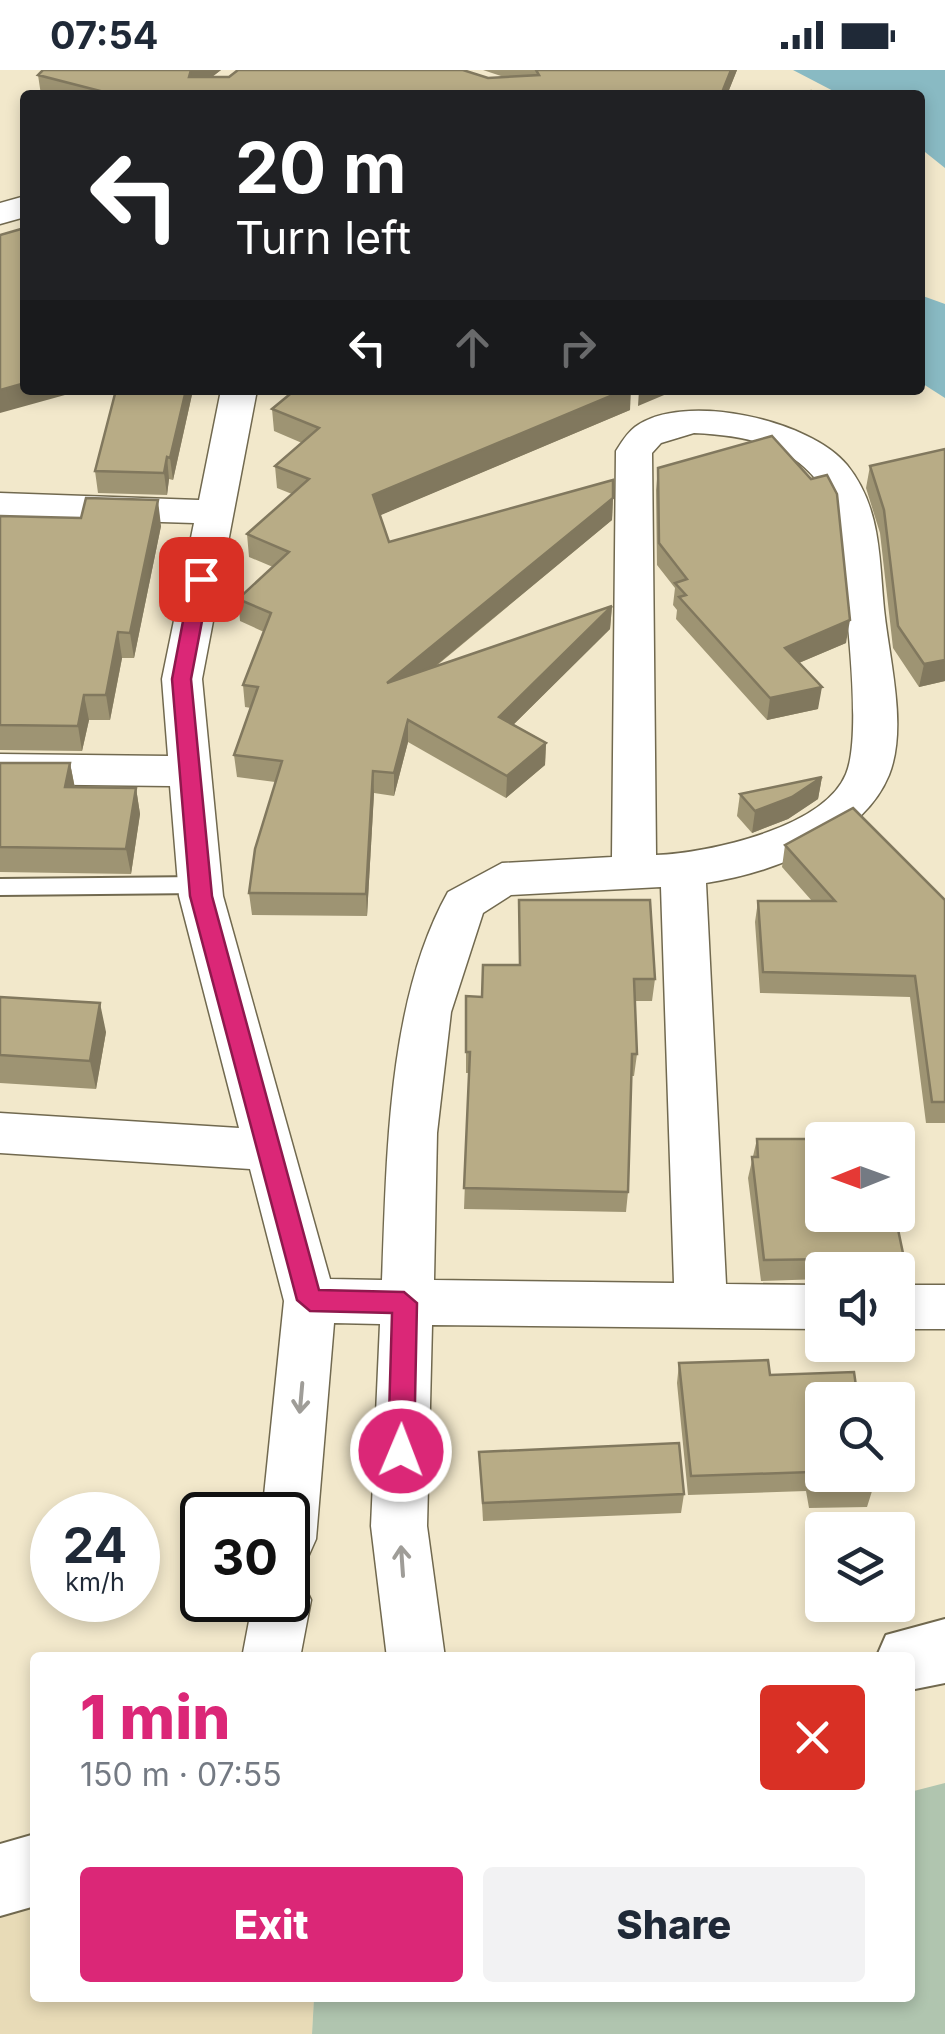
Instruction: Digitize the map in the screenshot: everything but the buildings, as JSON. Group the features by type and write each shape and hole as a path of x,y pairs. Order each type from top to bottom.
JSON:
{"highway":[{"path":"915,1657 945,1651"},
{"path":"0,1880 30,1871"}],"street":[{"path":"238,395 182,679 200,885 310,1300 292,1492"},
{"path":"415,1652 399,1526 413,1133 428,1012 464,904 502,879 682,870 746,858 808,833 852,800 868,774 875,732 856,516 842,483 820,458 788,440 708,422 663,425 640,438 634,451 634,870"},
{"path":"0,506 214,512"},
{"path":"0,768 189,771"},
{"path":"682,870 701,1307"},
{"path":"0,1134 269,1150"},
{"path":"310,1300 805,1307"},
{"path":"915,1307 945,1307"},
{"path":"272,1652 278,1622"}],"lane":[{"path":"0,887 200,885"}],"shaded area":[{"path":"30,1859 30,2002 314,2002 312,2034 0,2034 0,1867"}],"green space":[{"path":"945,1783 945,2034 312,2034 314,2002 915,2002 915,1791"}],"water":[{"path":"793,70 945,70 945,168 925,152 925,90 831,90"},
{"path":"925,297 945,304 945,398 925,385"}],"route":[{"path":"201,579 182,679 201,896 310,1300 404,1303 401,1451"}]}
